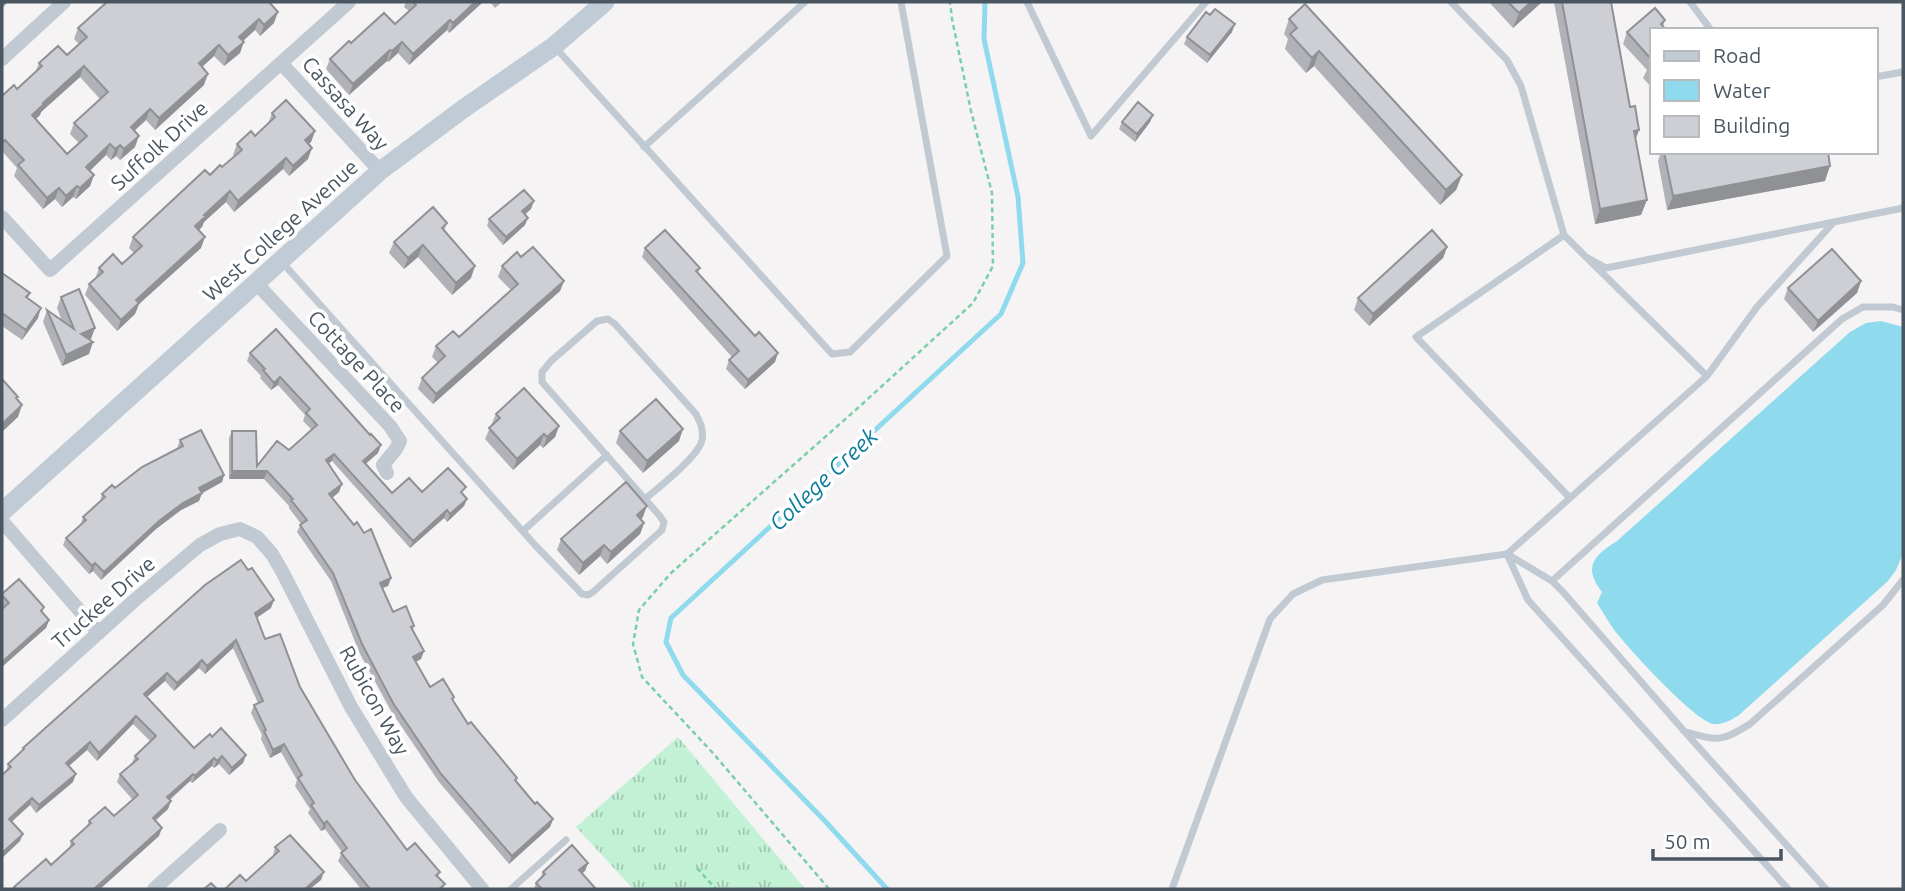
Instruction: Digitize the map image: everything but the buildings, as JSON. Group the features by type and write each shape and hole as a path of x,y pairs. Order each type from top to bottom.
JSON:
{"main road":[{"name":"West College Avenue","path":"2,512 380,171 554,46 605,2"}],"street":[{"path":"2,59 64,2"},
{"name":"Suffolk Drive","path":"2,217 50,271 349,2"},
{"name":"Cassasa Way","path":"282,64 380,171"},
{"name":"Cottage Place","path":"256,283 390,426 400,441 383,465 387,472"},
{"path":"2,521 99,632"},
{"name":"Truckee Drive","path":"2,720 200,545 220,534 240,529"},
{"name":"Rubicon Way","path":"240,529 257,537 272,554 351,707 406,797 482,889"},
{"path":"154,889 219,830"}],"lane":[{"path":"644,147 804,2"},
{"path":"554,46 832,354 850,352 947,256 901,2"},
{"path":"1027,2 1091,136 1206,2"},
{"path":"1451,2 1507,60 1521,86 1564,235 1707,376"},
{"path":"1690,2 1710,28"},
{"path":"1877,77 1903,72"},
{"path":"1586,257 1605,268 1903,208"},
{"path":"1172,889 1270,619 1293,594 1322,580 1507,554 1707,376 1757,307 1834,222"},
{"path":"1564,235 1416,337 1570,498"},
{"path":"281,260 523,531 577,589 587,595 662,530 664,522 542,382 542,372 551,361 597,321 608,319 696,414 701,424 702,443 695,453 645,499"},
{"path":"1552,581 1842,319 1863,307 1893,307 1903,310"},
{"path":"523,531 607,455"},
{"path":"1507,554 1552,581 1826,889"},
{"path":"1507,554 1528,600 1788,889"},
{"path":"1684,732 1712,739 1730,737 1750,724 1883,605 1903,580"},
{"path":"511,889 566,841"}],"path":[{"path":"829,889 712,752 642,677 632,644 639,610 671,573 973,303 993,266 992,193 971,111 950,2"},
{"path":"697,868 716,889"}],"green space":[{"path":"678,737 805,889 633,889 576,827"}],"water":[{"path":"1881,321 1903,327 1903,554 1888,581 1739,715 1721,724 1714,724 1692,711 1661,682 1612,627 1597,603 1602,592 1593,576 1593,563 1602,552 1850,332 1866,323"}],"waterway":[{"name":"College Creek","path":"887,889 683,675 666,642 671,618 1001,314 1023,263 1018,197 984,39 985,2"}]}
